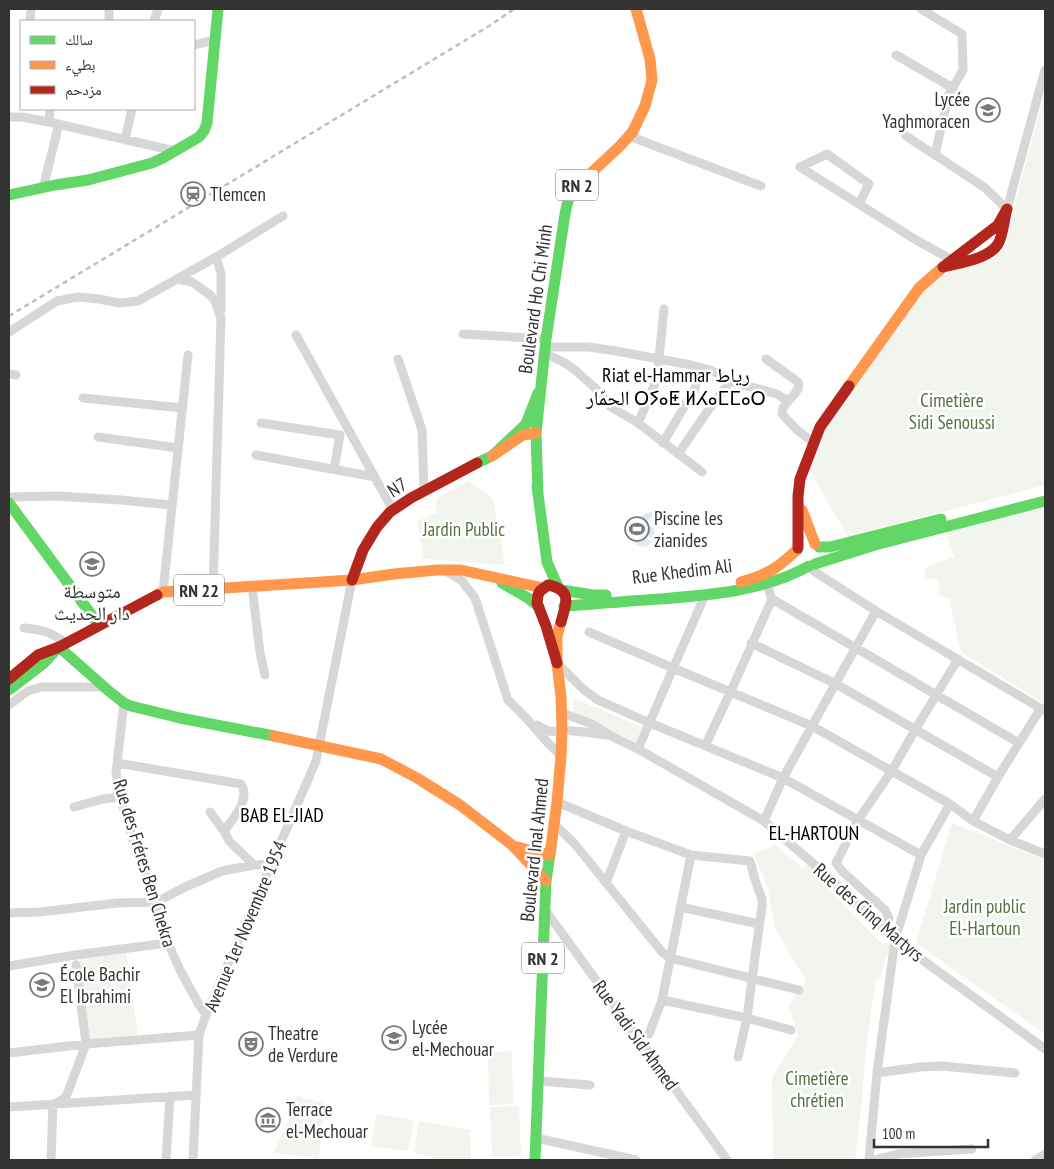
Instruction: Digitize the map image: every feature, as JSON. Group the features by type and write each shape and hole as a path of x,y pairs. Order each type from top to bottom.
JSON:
{"main road":[{"path":"9,195 88,180 152,163 198,137 204,131 207,123 218,9"},
{"name":"Boulevard Ho Chi Minh","path":"540,386 564,214 568,199 574,188 620,146 633,131 645,106 652,80 650,59 636,9"},
{"path":"798,496 805,520 820,556 817,562 809,567 803,565 796,556 798,496 800,480 820,427 919,288 947,263 998,225 1007,209"},
{"path":"947,263 974,259 988,253 998,244 1007,209"},
{"path":"492,456 526,424 540,386"},
{"name":"RN 2","path":"540,386 533,433 532,455 547,562 543,588"},
{"path":"492,456 522,435 533,433"},
{"name":"RN 2","path":"533,433 538,495"},
{"path":"492,456 516,445 528,449 532,455"},
{"name":"N7","path":"352,580 363,550 377,527 393,510 468,467 492,456"},
{"path":"797,549 804,542 830,546 1045,492"},
{"name":"Rue Khedim Ali","path":"564,607 705,595 752,588 875,544 1045,501"},
{"path":"9,503 98,625"},
{"name":"Rue Khedim Ali","path":"560,588 594,595 617,596 696,590 734,584 773,570 797,549"},
{"name":"RN 2","path":"547,562 560,588"},
{"name":"RN 22","path":"9,679 38,656 63,645 163,592 352,580 445,570 461,570 543,588"},
{"name":"RN 22","path":"490,576 528,598 539,608"},
{"path":"548,585 560,588 566,598 564,607 552,614 543,612 539,608 537,599 540,591 548,585"},
{"name":"RN 2","path":"557,663 558,630 564,607"},
{"name":"RN 2","path":"539,608 557,663"},
{"path":"63,645 104,687 124,703 131,706 180,718 381,759 460,804 512,845 546,881"},
{"name":"RN 22","path":"9,690 43,664 63,645"},
{"name":"Boulevard Inal Ahmed","path":"535,1160 546,881 557,802 561,756 562,713 557,663"},
{"path":"512,845 550,855"}],"street":[{"path":"921,9 962,34 963,70 948,96 934,155"},
{"path":"195,45 214,40"},
{"path":"896,55 953,88"},
{"path":"906,136 984,187 1007,209 1045,70"},
{"path":"49,122 50,110"},
{"path":"125,140 132,110"},
{"path":"9,117 22,113 49,122 175,151"},
{"path":"43,188 59,124"},
{"path":"629,136 761,186"},
{"path":"859,204 870,184 827,154 800,167 916,240 947,263"},
{"path":"9,332 57,301 78,297 120,303 138,301 283,216"},
{"path":"213,589 221,273 216,257"},
{"path":"177,279 192,282 214,298 220,318"},
{"path":"638,422 655,384 660,360 664,309"},
{"path":"463,334 545,346 589,347 701,368 777,394 788,401"},
{"path":"296,335 393,510"},
{"path":"545,346 594,387 611,408 638,422 702,472"},
{"path":"163,592 188,354"},
{"path":"398,359 422,430 424,491"},
{"path":"766,359 798,382 798,389 783,408 782,414 797,430 814,442"},
{"path":"664,443 696,388 701,368"},
{"path":"678,454 732,380"},
{"path":"83,398 182,408"},
{"path":"261,422 340,435 349,430"},
{"path":"334,469 340,435"},
{"path":"98,437 178,448"},
{"path":"256,455 375,477"},
{"path":"9,497 57,496 171,505"},
{"path":"809,567 876,611 1043,709 1019,743 973,821"},
{"path":"445,570 462,581 475,598 508,700 561,756"},
{"name":"Avenue 1er Novembre 1954","path":"193,1160 200,1035 206,1015 316,761 352,580"},
{"path":"767,584 772,598 1019,743"},
{"path":"252,586 260,653 265,675"},
{"path":"638,749 705,595"},
{"path":"705,746 772,598"},
{"path":"764,821 783,778 876,611"},
{"path":"24,628 52,633 63,645"},
{"path":"589,632 812,726 950,804 973,821 1010,840 1045,854"},
{"path":"752,644 836,684 998,777"},
{"path":"884,929 889,918 886,910 843,872 836,863 858,820 891,772 958,659"},
{"path":"557,663 582,690 592,697 783,778 921,855"},
{"path":"9,705 28,691 41,687 104,687"},
{"name":"Rue des Fréres Ben Chekra","path":"124,703 116,772 120,797 135,846 157,902 168,943 180,970 206,1015"},
{"path":"562,713 592,724 611,736"},
{"path":"527,719 548,732 591,732 611,736"},
{"name":"Rue des Cinq Martyrs","path":"611,736 638,749 764,821 831,879 895,940 1045,1049"},
{"path":"117,763 241,784 243,786 244,798 224,832"},
{"path":"74,807 103,799 120,797"},
{"path":"1010,840 1045,799"},
{"path":"557,802 626,831 691,855 750,861 762,899 762,907 747,1018 738,1057"},
{"path":"869,1160 877,1073 895,940 921,855 950,804"},
{"path":"210,812 229,841 254,865"},
{"path":"554,824 574,843 662,952 670,958 799,990"},
{"path":"606,883 626,831"},
{"path":"649,1034 662,1000 691,855"},
{"path":"9,914 118,903 157,902 185,886 222,870 272,864"},
{"path":"680,907 759,924"},
{"name":"Rue Yadi Sid Ahmed","path":"545,910 727,1160"},
{"path":"9,966 168,943"},
{"path":"53,1104 66,1097 86,1044 76,965"},
{"path":"662,1000 747,1018 791,1030"},
{"path":"9,1053 86,1044 200,1035"},
{"path":"877,1073 942,1066 1015,1073"},
{"path":"539,1081 590,1085"},
{"path":"9,1107 196,1094"},
{"path":"166,1160 170,1096"},
{"path":"51,1160 53,1104"},
{"path":"536,1138 636,1160"},
{"path":"874,1160 898,1154 972,1149"},
{"path":"1035,1160 1045,1154"}],"green space":[{"name":"Cimetière Sidi Senoussi","path":"1045,92 1045,485 848,537 809,469 825,430 923,291 944,272 1003,247"},
{"name":"Jardin Public","path":"469,481 493,498 505,565 424,559 417,521 436,513 437,498"},
{"path":"1045,507 1045,704 961,652 949,598 939,595 939,581 926,578 924,568 954,557 946,532"},
{"path":"573,698 642,727 636,742 573,715"},
{"name":"Jardin public El-Hartoun","path":"952,823 1045,860 1045,1034 916,943"},
{"name":"Cimetière chrétien","path":"775,845 804,869 808,863 815,868 810,874 821,882 825,881 823,884 883,945 886,942 891,946 880,979 876,979 867,1039 855,1160 773,1160 772,1077 798,1036 789,1006 806,981 775,928 768,889 754,854"},
{"path":"126,949 138,1037 83,1044 73,956"},
{"path":"512,1051 513,1104 489,1105 488,1052"},
{"path":"296,1096 324,1103 319,1158 273,1153 298,1103 295,1100"},
{"path":"519,1106 521,1156 492,1157 490,1107"},
{"path":"377,1114 414,1120 409,1148 404,1151 371,1146"},
{"path":"419,1121 470,1130 471,1160 431,1160 432,1156 417,1154 414,1150"}],"shaded area":[{"name":"Piscine les zianides","path":"652,512 653,516 645,528 646,538 650,541 652,540 645,547 641,547 634,542 630,531 633,522 642,515"},
{"name":"Piscine les zianides","path":"651,526 654,528 653,539 649,537 648,530"}],"railway":[{"path":"9,316 489,26 514,9"}],"traffic: fast":[{"path":"9,195 88,180 152,163 199,137 207,123 218,9"},
{"path":"538,495 536,433 546,339 565,214 568,200 573,191 591,173"},
{"path":"477,463 492,456 526,424 538,393"},
{"path":"537,486 547,562 558,587"},
{"path":"815,564 875,545 1045,501"},
{"path":"9,503 99,625"},
{"path":"819,547 830,547 941,519"},
{"path":"564,606 679,597 737,590 774,581 809,566"},
{"path":"502,583 528,598 539,607"},
{"path":"562,590 606,595"},
{"path":"59,647 110,692 131,706 180,718 274,736"},
{"path":"9,690 43,664 56,650"},
{"path":"535,1160 546,881 551,847"}],"traffic: slow":[{"path":"591,173 629,136 645,106 652,80 650,59 636,9"},
{"path":"849,386 919,288 943,267"},
{"path":"492,456 523,435 536,433"},
{"path":"802,510 815,544"},
{"path":"741,582 774,569 797,550"},
{"path":"157,595 163,592 352,580 437,570 461,570 543,588"},
{"path":"551,847 561,756 561,697 557,663 557,636 561,622"},
{"path":"274,736 381,759 417,778 460,805 512,845 546,881"},
{"path":"513,846 550,855"}],"traffic: jam":[{"path":"1007,209 1001,237 994,249 973,260 943,267 998,225 1007,209"},
{"path":"798,548 798,496 800,479 820,427 849,386"},
{"path":"352,580 363,550 377,527 390,512 411,498 477,463"},
{"path":"557,663 537,603 540,591 548,585 561,590 566,598 561,622"},
{"path":"9,679 38,655 59,647 157,595"}],"place":[{"name":"Lycée Yaghmoracen","path":"988,110"},
{"name":"Tlemcen","path":"193,194"},
{"name":"Piscine les zianides","path":"637,529"},
{"name":"متوسطة دار الحديث","path":"92,564"},
{"name":"École Bachir El Ibrahimi","path":"42,985"},
{"name":"Lycée el-Mechouar","path":"394,1038"},
{"name":"Theatre de Verdure","path":"251,1044"},
{"name":"Terrace el-Mechouar","path":"268,1120"}],"district":[{"name":"Riat el-Hammar رياط الحمّار ⵔⵢⴰⵟ ⵍⵃⴰⵎⵎⴰⵔ","path":"676,386"},
{"name":"BAB EL-JIAD","path":"282,815"},
{"name":"EL-HARTOUN","path":"814,833"}]}
